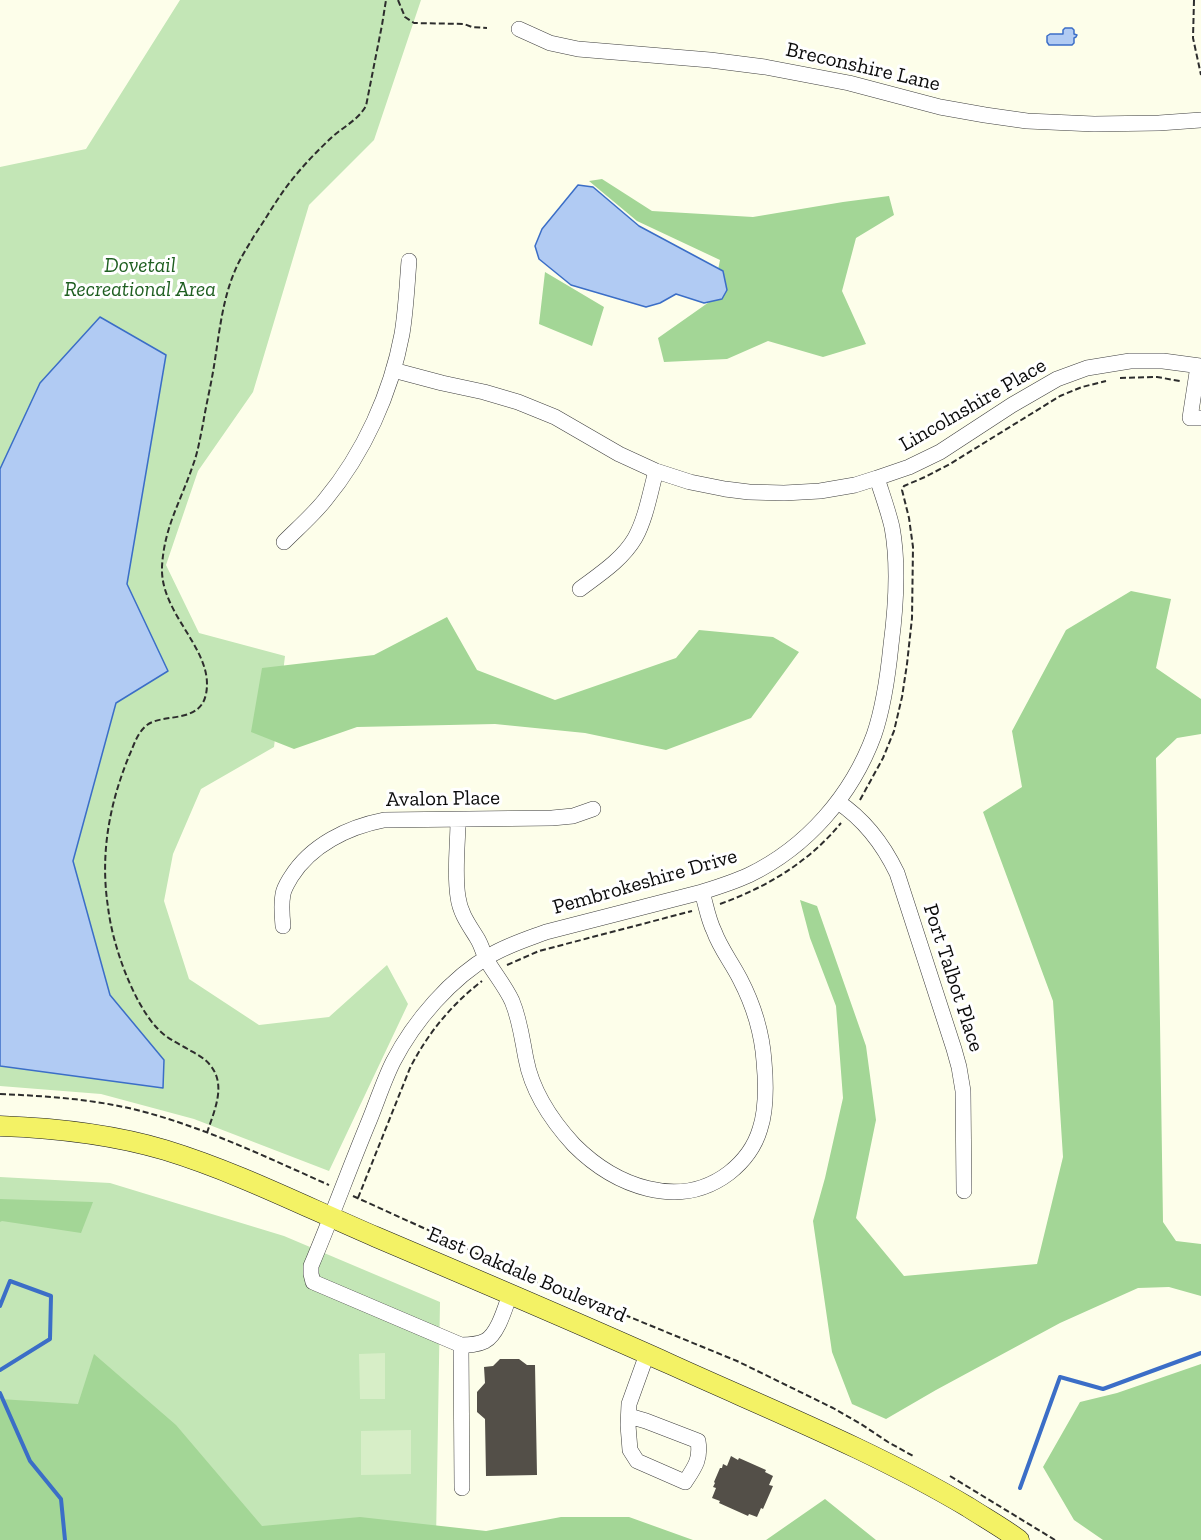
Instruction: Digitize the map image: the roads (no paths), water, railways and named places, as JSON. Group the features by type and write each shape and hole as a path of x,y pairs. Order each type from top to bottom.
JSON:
{"main road":[{"name":"East Oakdale Boulevard","path":"0,1126 38,1127 122,1139 163,1150 242,1178 614,1338 820,1431 946,1494 1016,1537"}],"street":[{"name":"Breconshire Lane","path":"519,29 550,43 569,47 765,67 849,83 940,107 1027,121 1094,124 1201,120"},
{"path":"284,542 325,500 347,470 366,438 381,405 402,334 409,261"},
{"name":"Lincolnshire Place","path":"393,370 518,402 555,417 619,454 657,471 690,482 749,492 784,493 820,491 855,485 909,467 940,452 1057,379 1088,368 1130,361 1163,361 1200,366"},
{"path":"1200,366 1190,418 1201,418"},
{"path":"580,589 609,567 624,553 635,538 657,471"},
{"name":"Pembrokeshire Drive","path":"461,1345 313,1282 311,1274 311,1266 393,1063 418,1021 458,979 490,965 522,941 546,932 704,900 771,863 791,849 810,833 838,802 864,758 874,734 882,706 889,664 896,579 894,544 891,525 877,478"},
{"name":"Port Talbot Place","path":"838,802 862,821 876,837 897,873 959,1067 963,1091 964,1191"},
{"name":"Avalon Place","path":"283,926 283,894 295,871 309,855 344,832 384,820 552,818 573,816 593,809"},
{"path":"458,820 457,882 463,916 511,1000 518,1017 526,1062 545,1107 557,1125 589,1158 630,1183 651,1190 687,1191 705,1187 722,1178 734,1169 750,1150 760,1129 764,1113 766,1090 760,1031 741,980 715,934 704,900"},
{"path":"462,1488 461,1345 474,1345 486,1341 495,1332 510,1294"},
{"path":"629,1416 698,1441 700,1452 696,1465 685,1482 637,1461 630,1450 629,1416 629,1404 647,1354"}],"water":[{"path":"1065,28 1072,28 1074,34 1077,35 1074,43 1072,45 1049,45 1047,36 1063,34"},
{"path":"578,185 593,187 639,226 723,271 727,290 722,299 704,303 676,294 660,303 646,307 571,285 539,259 535,246 542,229"},
{"path":"100,317 166,355 127,584 168,671 116,703 73,861 110,995 164,1060 163,1088 0,1066 0,469 40,383"}],"waterway":[{"path":"0,1306 10,1281 51,1296 50,1339 0,1370"},
{"path":"1020,1488 1060,1377 1103,1389 1201,1353"},
{"path":"0,1393 30,1461 61,1499 65,1540"}],"park label":[{"name":"Dovetail Recreational Area","path":"140,278"}]}
